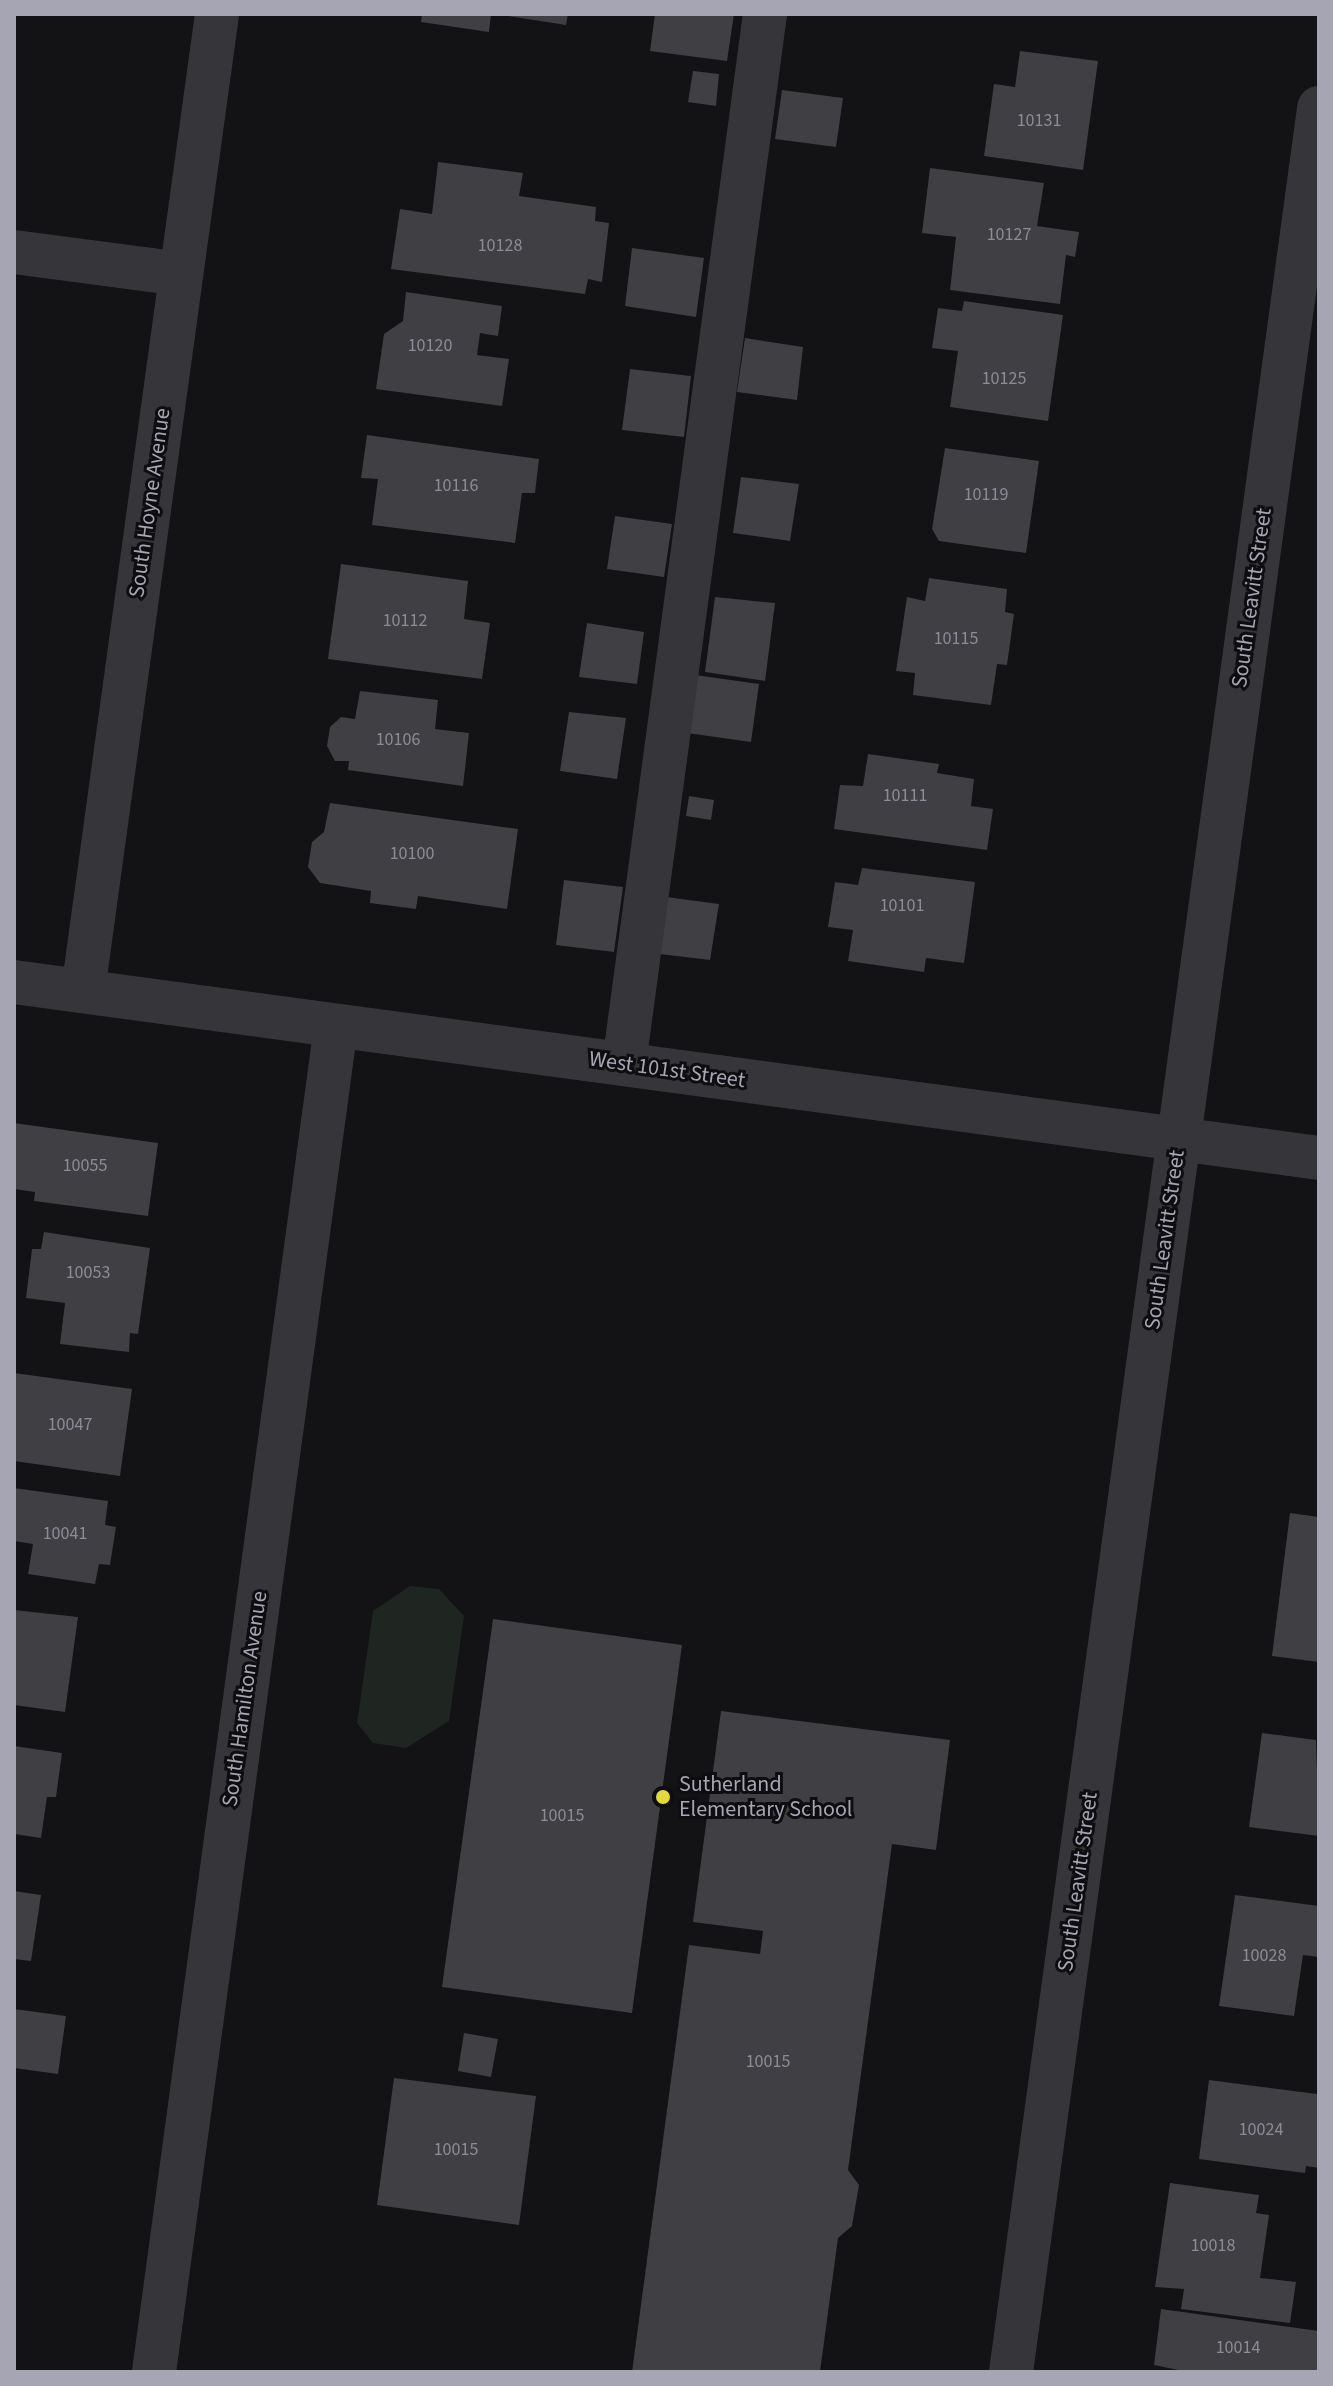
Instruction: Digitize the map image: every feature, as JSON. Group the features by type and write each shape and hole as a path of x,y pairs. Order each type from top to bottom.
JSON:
{"street":[{"name":"South Hoyne Avenue","path":"83,991 217,14"},
{"path":"624,1064 765,14"},
{"name":"South Leavitt Street","path":"1011,2372 1319,108"},
{"path":"14,252 181,274"},
{"name":"West 101st Street","path":"14,982 1319,1158"},
{"name":"South Hamilton Avenue","path":"154,2372 336,1026"}],"shaded area":[{"path":"410,1586 439,1589 464,1616 449,1721 406,1748 373,1743 357,1723 373,1611"}],"building":[{"path":"422,14 491,14 489,32 421,22"},
{"path":"496,14 568,14 566,25"},
{"path":"655,14 734,14 727,61 650,51"},
{"path":"1020,51 1098,61 1083,170 984,156 994,84 1015,87"},
{"path":"693,71 719,74 716,106 688,102"},
{"path":"782,90 843,98 836,147 775,139"},
{"path":"438,162 523,173 519,196 596,207 595,221 609,223 602,282 588,279 585,294 391,269 400,209 432,214"},
{"path":"930,168 1044,183 1037,226 1079,232 1075,257 1066,255 1060,304 950,290 956,237 922,233"},
{"path":"632,248 704,258 696,317 625,306"},
{"path":"406,292 502,306 498,336 480,333 477,355 509,359 502,406 376,389 384,334 403,321"},
{"path":"964,301 1063,315 1048,421 950,407 958,351 932,348 938,308 962,311"},
{"path":"745,338 803,347 797,400 737,392"},
{"path":"630,369 691,376 684,437 622,430"},
{"path":"367,435 539,459 535,493 522,493 515,543 372,525 378,479 361,478"},
{"path":"945,448 1039,461 1026,553 939,541 932,529"},
{"path":"741,477 799,484 790,541 733,533"},
{"path":"615,516 672,524 664,577 607,569"},
{"path":"341,564 468,581 464,619 490,623 482,679 328,659"},
{"path":"929,578 1007,589 1005,612 1014,614 1007,665 997,664 991,705 913,695 915,673 896,671 907,597 925,601"},
{"path":"715,597 775,603 765,681 705,672"},
{"path":"587,623 644,632 637,684 579,677"},
{"path":"695,675 759,684 751,742 687,733"},
{"path":"360,691 438,700 435,729 469,733 463,786 348,770 349,761 335,761 327,746 330,727 341,717 355,719"},
{"path":"569,712 626,718 617,779 560,771"},
{"path":"868,754 939,764 937,773 974,779 971,806 993,809 987,850 834,829 840,785 863,786"},
{"path":"689,796 714,800 711,820 686,816"},
{"path":"330,803 518,829 507,909 418,896 416,909 370,903 371,891 320,883 308,867 312,842 324,832"},
{"path":"862,868 975,882 964,963 926,958 924,972 848,961 853,930 828,927 835,882 858,885"},
{"path":"564,880 623,887 614,952 556,945"},
{"path":"666,897 719,904 710,960 660,954"},
{"path":"14,1123 158,1143 148,1216 34,1201 35,1192 14,1189"},
{"path":"44,1232 150,1248 138,1334 130,1333 129,1352 60,1344 65,1303 26,1298 32,1249 41,1249"},
{"path":"14,1373 132,1389 120,1476 14,1461"},
{"path":"14,1488 108,1501 105,1525 116,1527 110,1565 99,1564 95,1584 28,1574 33,1544 14,1541"},
{"path":"1290,1513 1319,1517 1319,1662 1272,1656"},
{"path":"14,1610 78,1617 65,1712 14,1705"},
{"path":"493,1619 682,1645 632,2013 442,1987"},
{"path":"721,1711 950,1740 936,1850 892,1844 848,2170 859,2185 852,2226 838,2238 820,2372 632,2372 689,1945 760,1954 763,1931 693,1922"},
{"path":"1262,1733 1316,1740 1319,1836 1249,1827"},
{"path":"14,1746 62,1753 56,1797 47,1797 41,1838 14,1834"},
{"path":"14,1891 41,1895 31,1961 14,1959"},
{"path":"1235,1895 1319,1906 1319,1957 1303,1955 1294,2016 1219,2006"},
{"path":"14,2009 66,2016 58,2074 14,2068"},
{"path":"464,2033 498,2039 491,2077 458,2071"},
{"path":"394,2078 536,2096 519,2225 377,2205"},
{"path":"1209,2080 1317,2094 1319,2168 1306,2166 1305,2173 1199,2159"},
{"path":"1170,2183 1259,2195 1256,2213 1269,2215 1260,2278 1296,2282 1290,2323 1181,2309 1184,2289 1155,2287"},
{"path":"1161,2309 1319,2331 1319,2372 1188,2372 1154,2365"}],"place":[{"name":"Sutherland Elementary School","path":"663,1797"}]}
